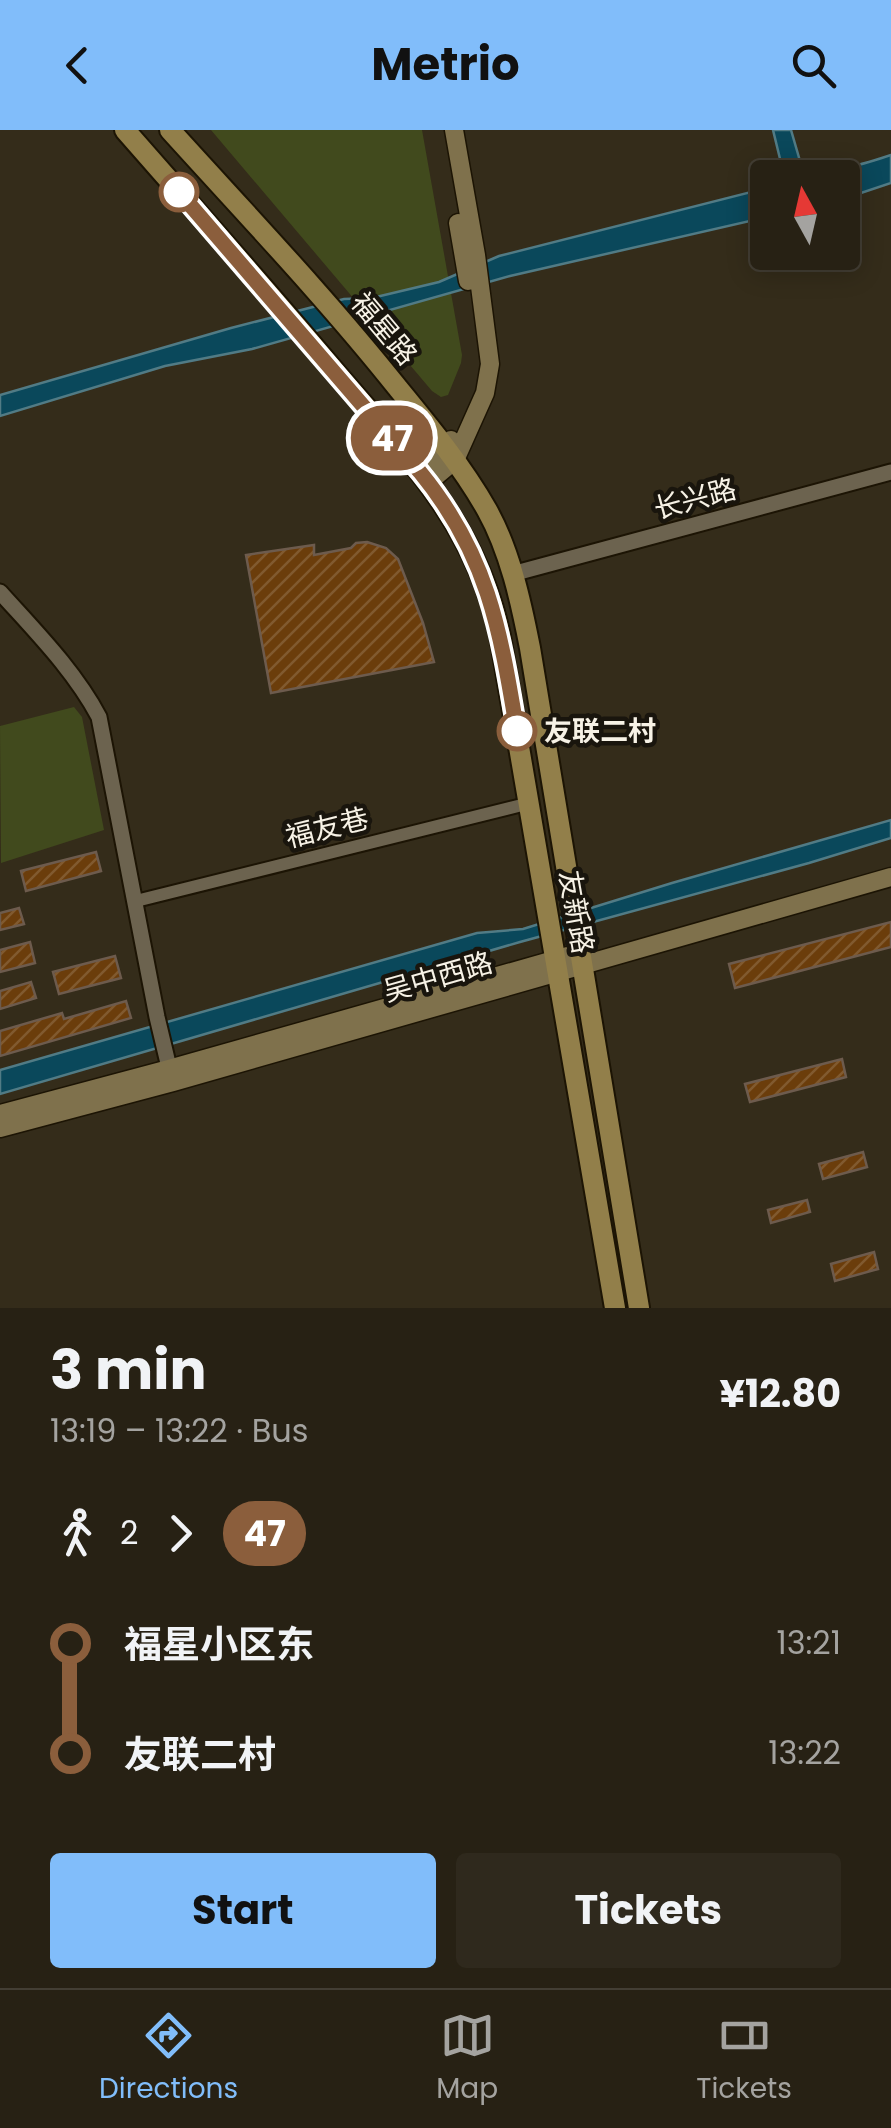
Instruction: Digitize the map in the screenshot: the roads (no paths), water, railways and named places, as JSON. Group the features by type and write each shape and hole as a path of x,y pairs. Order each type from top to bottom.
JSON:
{"main road":[{"path":"124,130 425,477 451,455 477,413 489,374 489,347 442,130"},
{"name":"福星路","path":"170,130 346,324 451,455 488,512 512,574 530,648"},
{"path":"454,130 469,255"},
{"path":"354,394 384,371"},
{"name":"友新路","path":"425,477 478,565 498,626 615,1308"},
{"name":"友新路","path":"530,648 639,1308"},
{"name":"吴中西路","path":"580,952 891,866"},
{"name":"吴中西路","path":"0,1128 556,957 891,877"},
{"name":"吴中西路","path":"0,1114 171,1076"}],"street":[{"name":"长兴路","path":"512,574 891,472"},
{"path":"0,592 66,668 99,717 171,1076"},
{"name":"福友巷","path":"136,901 530,803"}],"water":[{"path":"773,130 791,130 800,160 780,160"},
{"path":"891,155 891,183 860,193 860,164"},
{"path":"750,192 750,221 510,276 252,349 165,366 0,416 0,395 231,328 344,299 372,298 439,282 499,256"},
{"path":"891,820 891,838 0,1094 0,1070 477,933 523,929"}],"place":[{"name":"友联二村","path":"517,731"}]}
